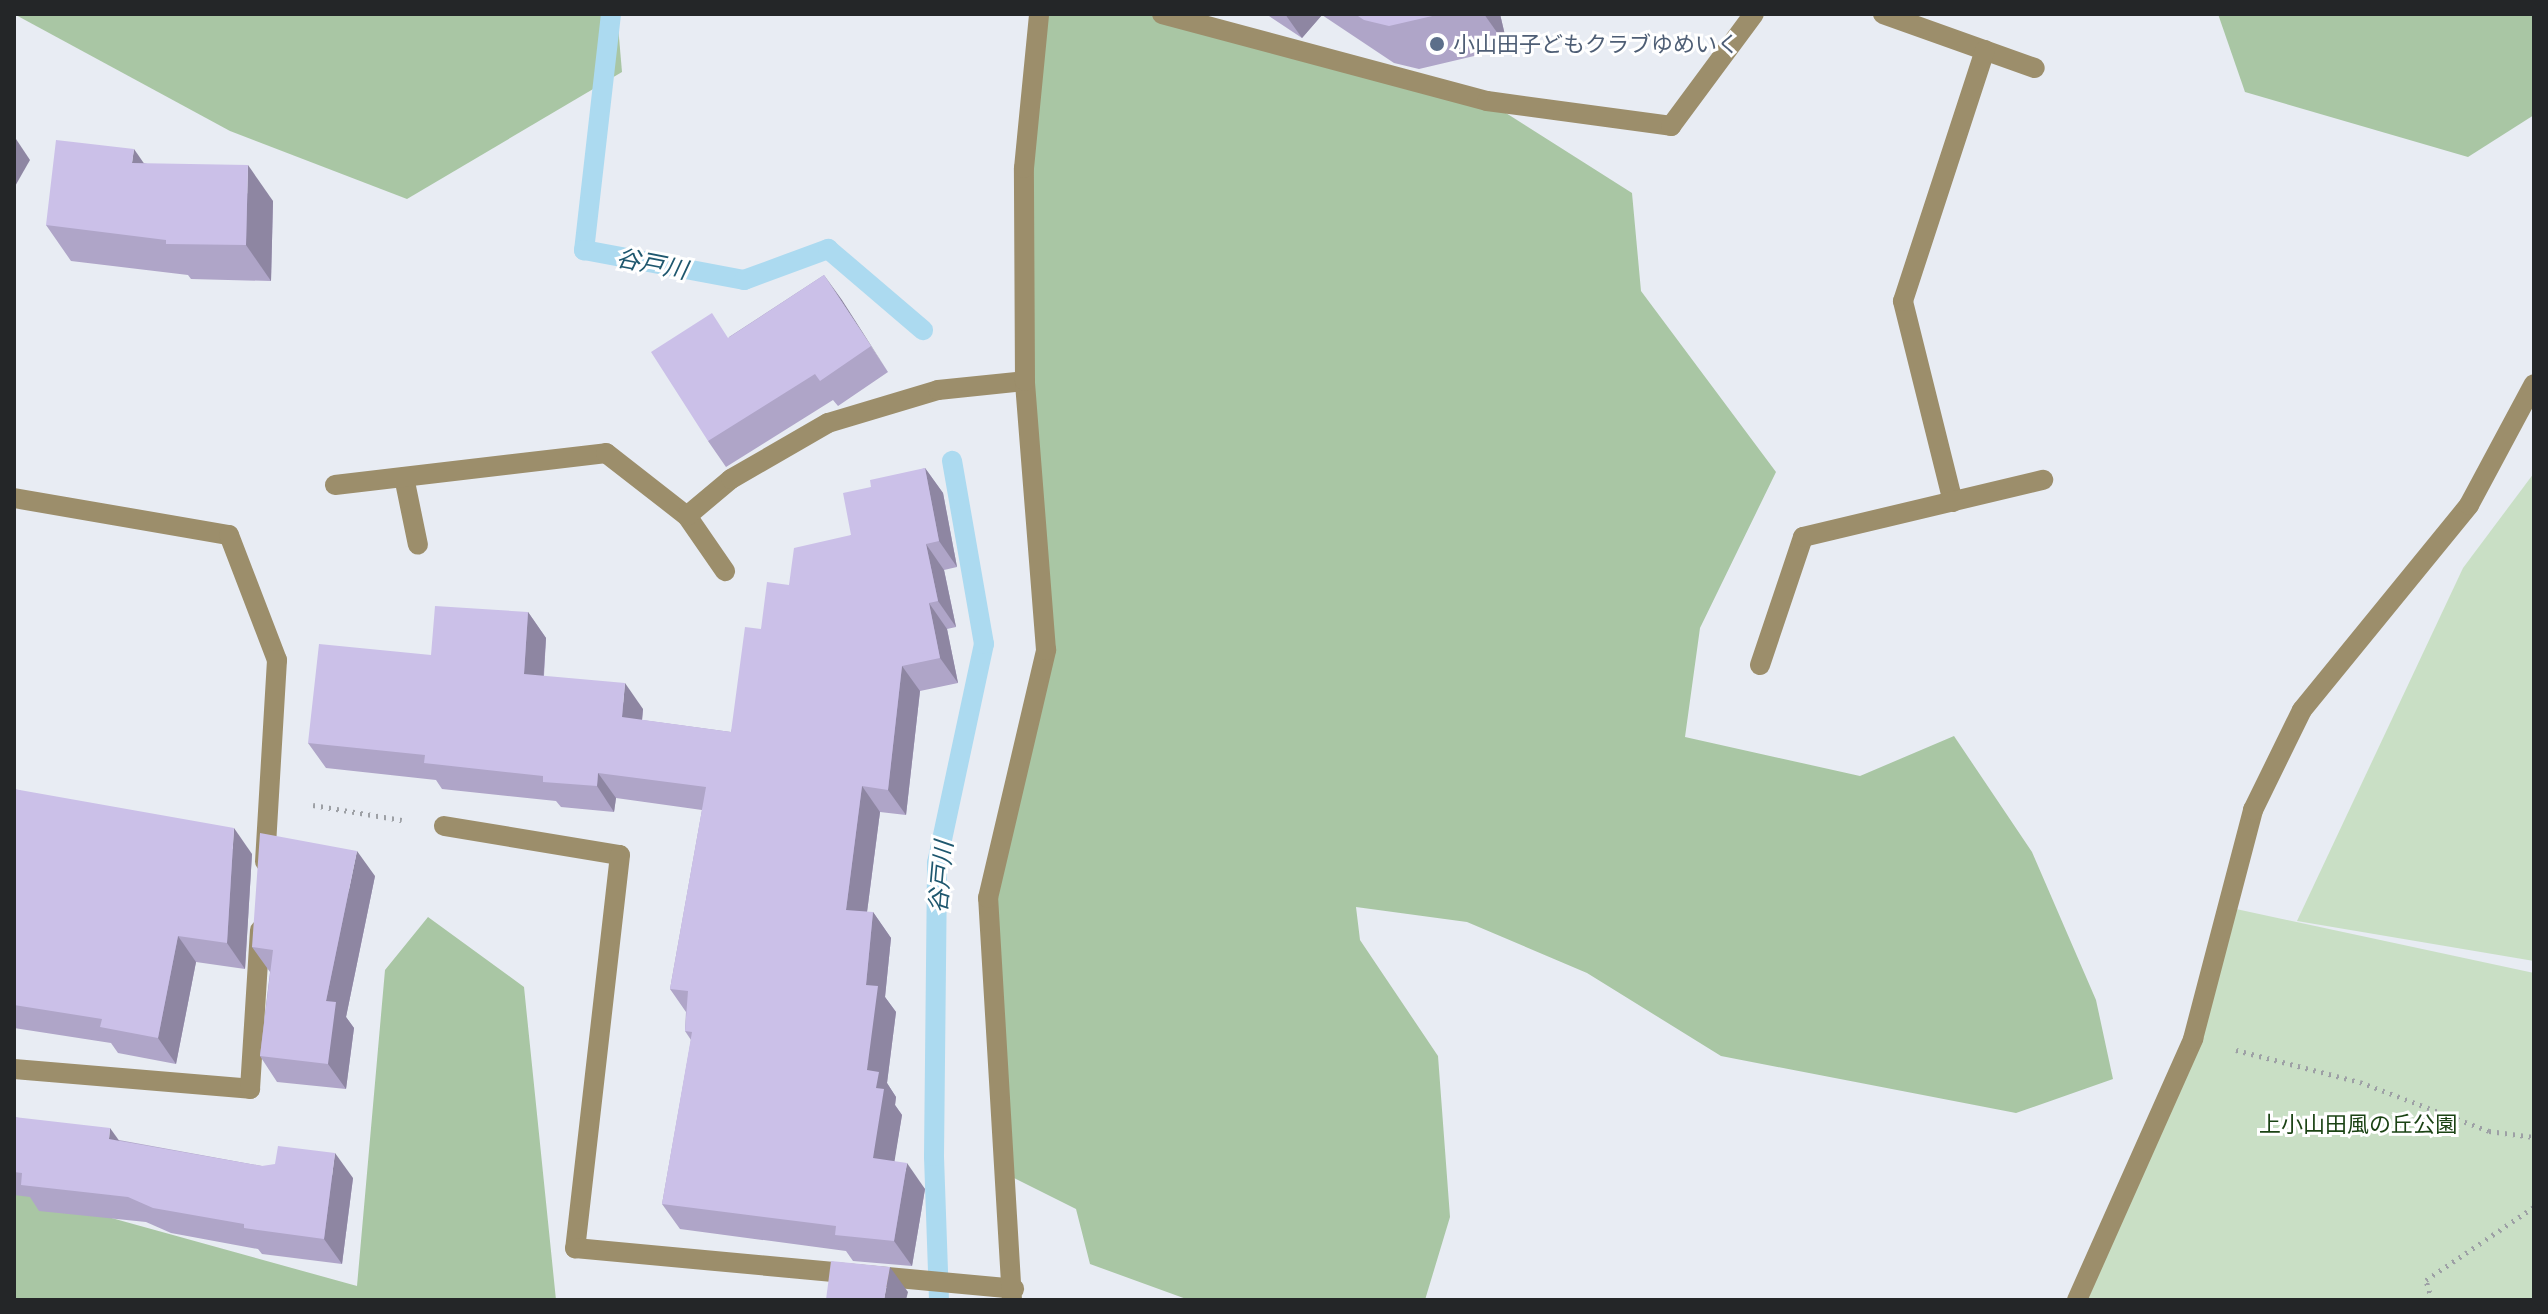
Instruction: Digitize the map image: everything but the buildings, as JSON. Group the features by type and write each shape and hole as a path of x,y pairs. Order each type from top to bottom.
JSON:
{"street":[{"path":"444,826 620,855 575,1248 982,1285 1013,1294 988,898 1046,650 1025,381 1024,168 1039,14"},
{"path":"1162,14 1487,101 1671,126 1754,14"},
{"path":"1883,14 2035,68"},
{"path":"1953,502 1903,301 1985,50"},
{"path":"687,516 731,479 828,423 938,390 1025,381"},
{"path":"2077,1300 2193,1039 2253,810 2302,710 2469,505 2534,384"},
{"path":"335,485 606,453 687,516 725,571"},
{"path":"404,477 418,545"},
{"path":"1760,665 1803,537 2043,480"},
{"path":"14,498 229,535 277,660 250,1089 14,1069"}],"path":[{"path":"269,798 444,826"},
{"path":"2193,1039 2360,1082 2489,1131 2534,1137"},
{"path":"2432,1300 2426,1280 2534,1207"}],"green space":[{"path":"14,14 617,14 622,72 407,199 230,131"},
{"path":"1039,14 1162,14 1487,101 1632,193 1641,291 1776,472 1700,628 1685,737 1860,776 1954,736 2032,852 2096,1000 2113,1079 2016,1113 1721,1056 1587,973 1467,922 1356,907 1360,940 1438,1056 1450,1217 1425,1300 1189,1300 1090,1264 1076,1209 1006,1174 988,898 1046,650 1025,381"},
{"path":"2218,14 2534,14 2534,115 2468,157 2245,92"},
{"path":"2534,473 2534,961 2297,921 2463,568"},
{"name":"上小山田風の丘公園","path":"2236,909 2534,973 2534,1300 2088,1300"},
{"path":"428,917 524,987 556,1300 14,1300 14,1191 357,1286 385,970"}],"waterway":[{"name":"谷戸川","path":"611,14 584,250 744,280 828,249 923,330"},
{"name":"谷戸川","path":"939,1300 934,1156 937,863 984,644 952,461"}],"place":[{"name":"小山田子どもクラブゆめいく","path":"1437,44"}]}
